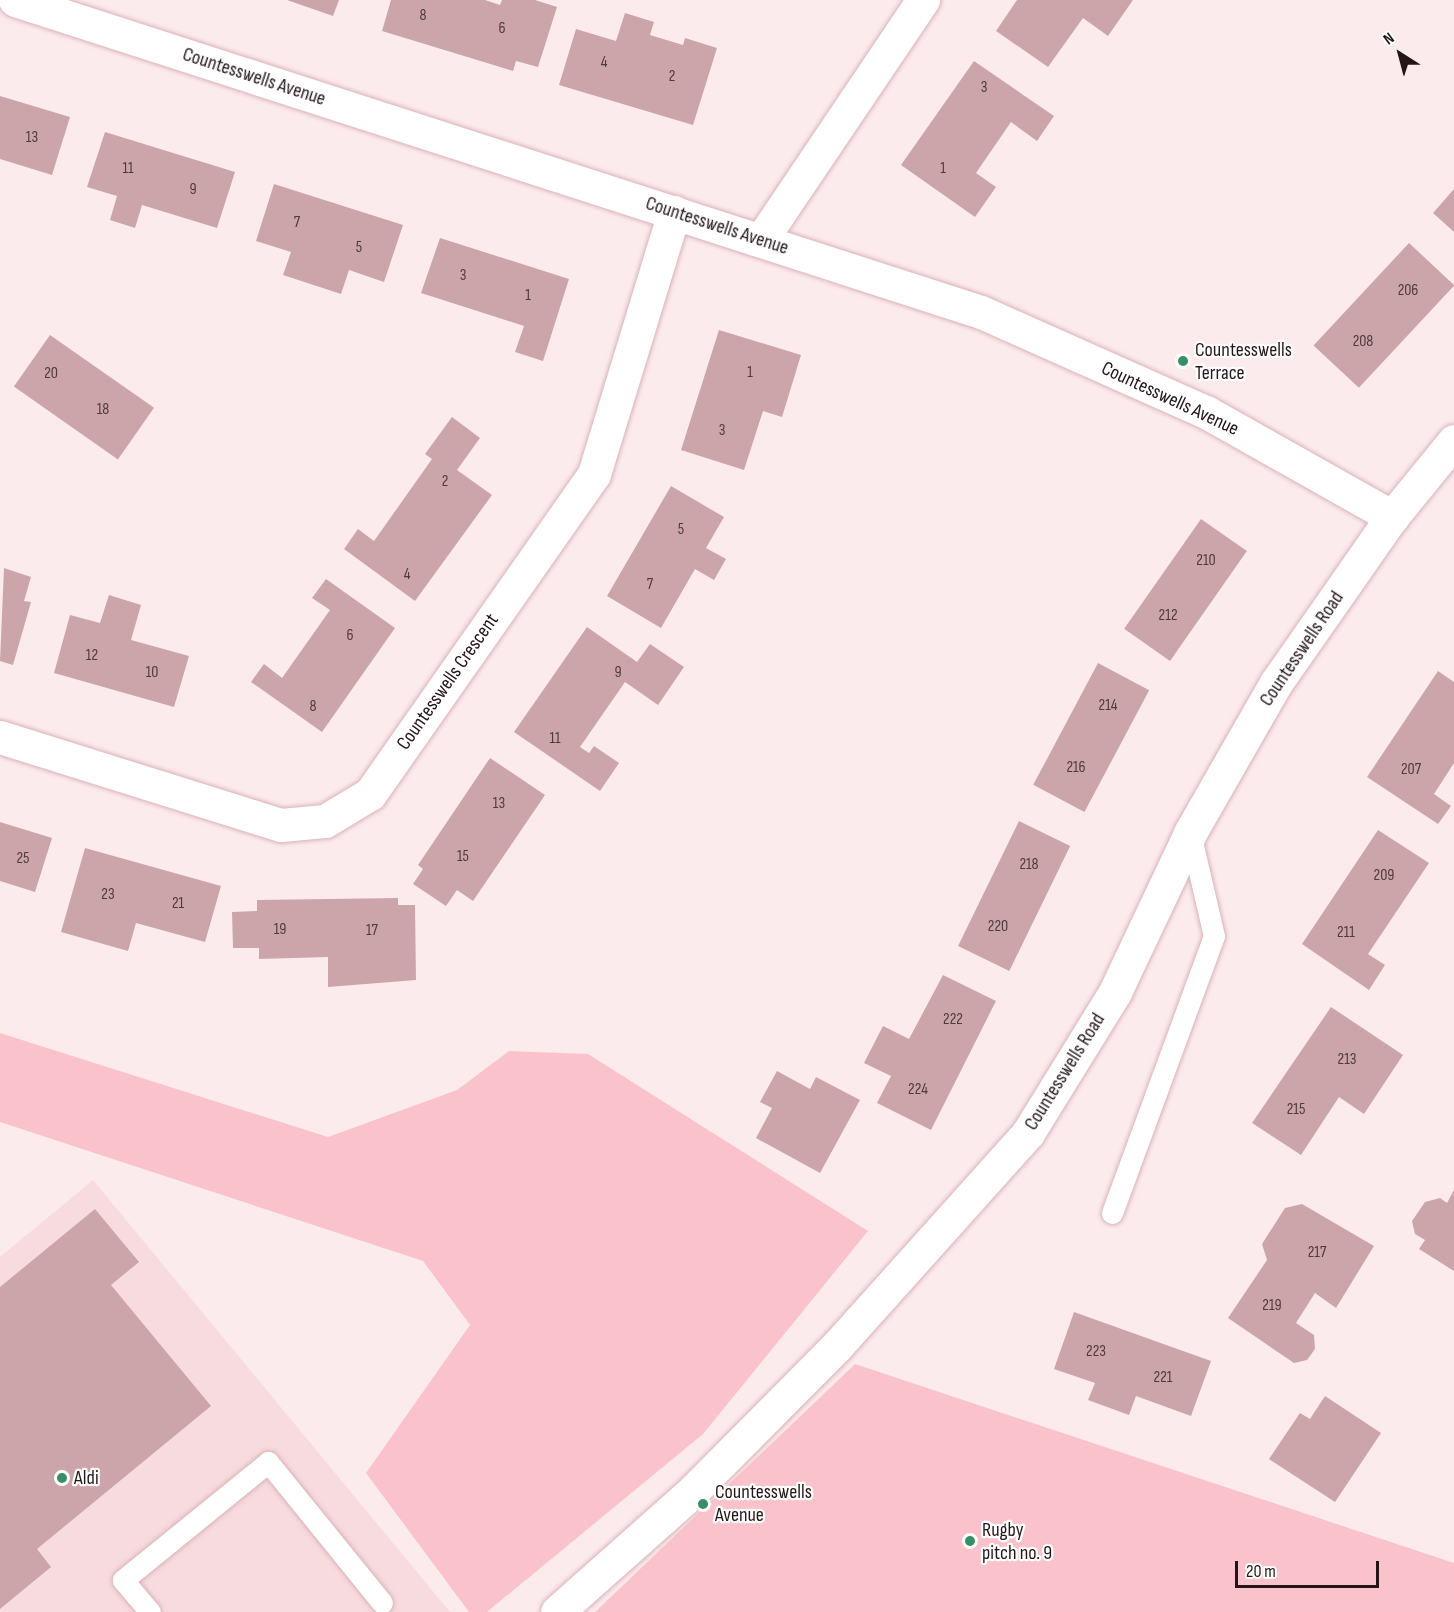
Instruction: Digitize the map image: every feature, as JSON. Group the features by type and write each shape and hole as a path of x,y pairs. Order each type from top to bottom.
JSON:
{"street":[{"name":"Countesswells Avenue","path":"15,0 981,312 1206,412 1392,517"},
{"path":"761,240 922,0"},
{"name":"Countesswells Crescent","path":"0,738 281,825 325,821 370,794 594,474 674,212"},
{"name":"Countesswells Road","path":"557,1612 691,1493 837,1346 1028,1133 1115,992 1190,833 1275,683 1392,517 1454,441"}],"lane":[{"path":"1112,1213 1214,936 1190,833"},
{"path":"150,1612 123,1580 268,1462 382,1603"}],"shaded area":[{"path":"0,1033 328,1137 457,1090 509,1051 588,1054 868,1231 703,1434 487,1612 469,1612 366,1473 470,1325 423,1261 0,1122"},
{"path":"93,1180 450,1612 0,1612 0,1257"},
{"path":"855,1364 1454,1563 1454,1612 595,1612"}],"building":[{"path":"287,0 339,0 333,16"},
{"path":"391,0 485,0 500,5 502,0 535,0 557,7 538,67 516,61 513,71 382,31"},
{"path":"1017,0 1133,0 1108,36 1083,18 1048,67 996,31"},
{"path":"625,13 654,22 650,35 683,45 685,38 717,48 693,125 559,85 576,29 616,41"},
{"path":"974,61 1054,116 1037,141 1011,122 976,173 996,187 975,217 901,165"},
{"path":"0,96 70,117 52,175 0,159"},
{"path":"105,132 235,172 217,228 142,205 135,228 110,220 117,196 87,187"},
{"path":"274,184 403,225 384,282 349,270 341,294 283,275 291,252 256,241"},
{"path":"1454,189 1454,232 1433,213"},
{"path":"440,238 569,279 543,361 515,352 524,326 421,293"},
{"path":"1409,243 1454,286 1359,388 1314,345"},
{"path":"719,330 801,355 782,417 763,411 744,470 681,450"},
{"path":"50,335 154,408 118,459 14,387"},
{"path":"452,417 480,438 457,470 492,495 415,601 344,549 358,529 374,541 432,459 425,454"},
{"path":"671,486 724,517 706,548 726,559 714,580 695,569 661,628 607,596"},
{"path":"1201,519 1247,551 1170,661 1124,629"},
{"path":"4,568 31,577 24,601 31,602 13,665 0,661"},
{"path":"326,579 395,628 322,732 251,682 264,664 282,678 330,610 312,598"},
{"path":"109,595 141,605 131,640 189,656 174,707 54,673 70,615 100,623"},
{"path":"587,627 637,662 650,644 684,667 658,705 625,682 580,747 589,753 594,746 619,763 600,791 514,732"},
{"path":"1098,663 1149,690 1084,812 1033,785"},
{"path":"1438,671 1454,682 1454,763 1434,794 1451,806 1438,824 1367,777"},
{"path":"490,758 545,795 473,901 457,890 446,906 413,884 423,869 418,865"},
{"path":"1019,821 1070,846 1009,971 958,946"},
{"path":"0,822 52,838 35,892 0,881"},
{"path":"1378,830 1429,863 1368,954 1385,965 1369,990 1302,944"},
{"path":"85,848 221,886 205,942 136,923 128,951 61,932"},
{"path":"398,898 398,905 415,905 416,980 328,987 328,957 259,959 259,948 233,948 232,912 257,911 257,900"},
{"path":"943,975 996,1001 931,1130 877,1103 891,1076 864,1063 883,1026 909,1039"},
{"path":"1331,1007 1403,1055 1364,1114 1339,1097 1301,1155 1252,1123"},
{"path":"777,1071 810,1089 816,1077 860,1100 820,1173 756,1138 772,1108 760,1102"},
{"path":"1454,1190 1454,1271 1419,1249 1425,1240 1415,1234 1412,1221 1425,1202 1440,1198 1447,1203"},
{"path":"1302,1204 1374,1246 1336,1308 1315,1293 1296,1323 1314,1335 1315,1349 1307,1360 1294,1363 1228,1318 1267,1260 1262,1244 1285,1208"},
{"name":"Aldi","path":"95,1209 139,1262 111,1285 211,1406 37,1549 51,1567 0,1609 0,1287"},
{"path":"1074,1312 1211,1361 1191,1416 1136,1396 1129,1415 1088,1400 1095,1383 1054,1369"},
{"path":"1325,1396 1381,1433 1335,1502 1269,1459 1300,1413 1310,1419"}],"place":[{"name":"Countesswells Terrace","path":"1183,361"},
{"name":"Aldi","path":"62,1478"},
{"name":"Countesswells Avenue","path":"703,1504"},
{"name":"Rugby pitch no. 9","path":"970,1541"}]}
